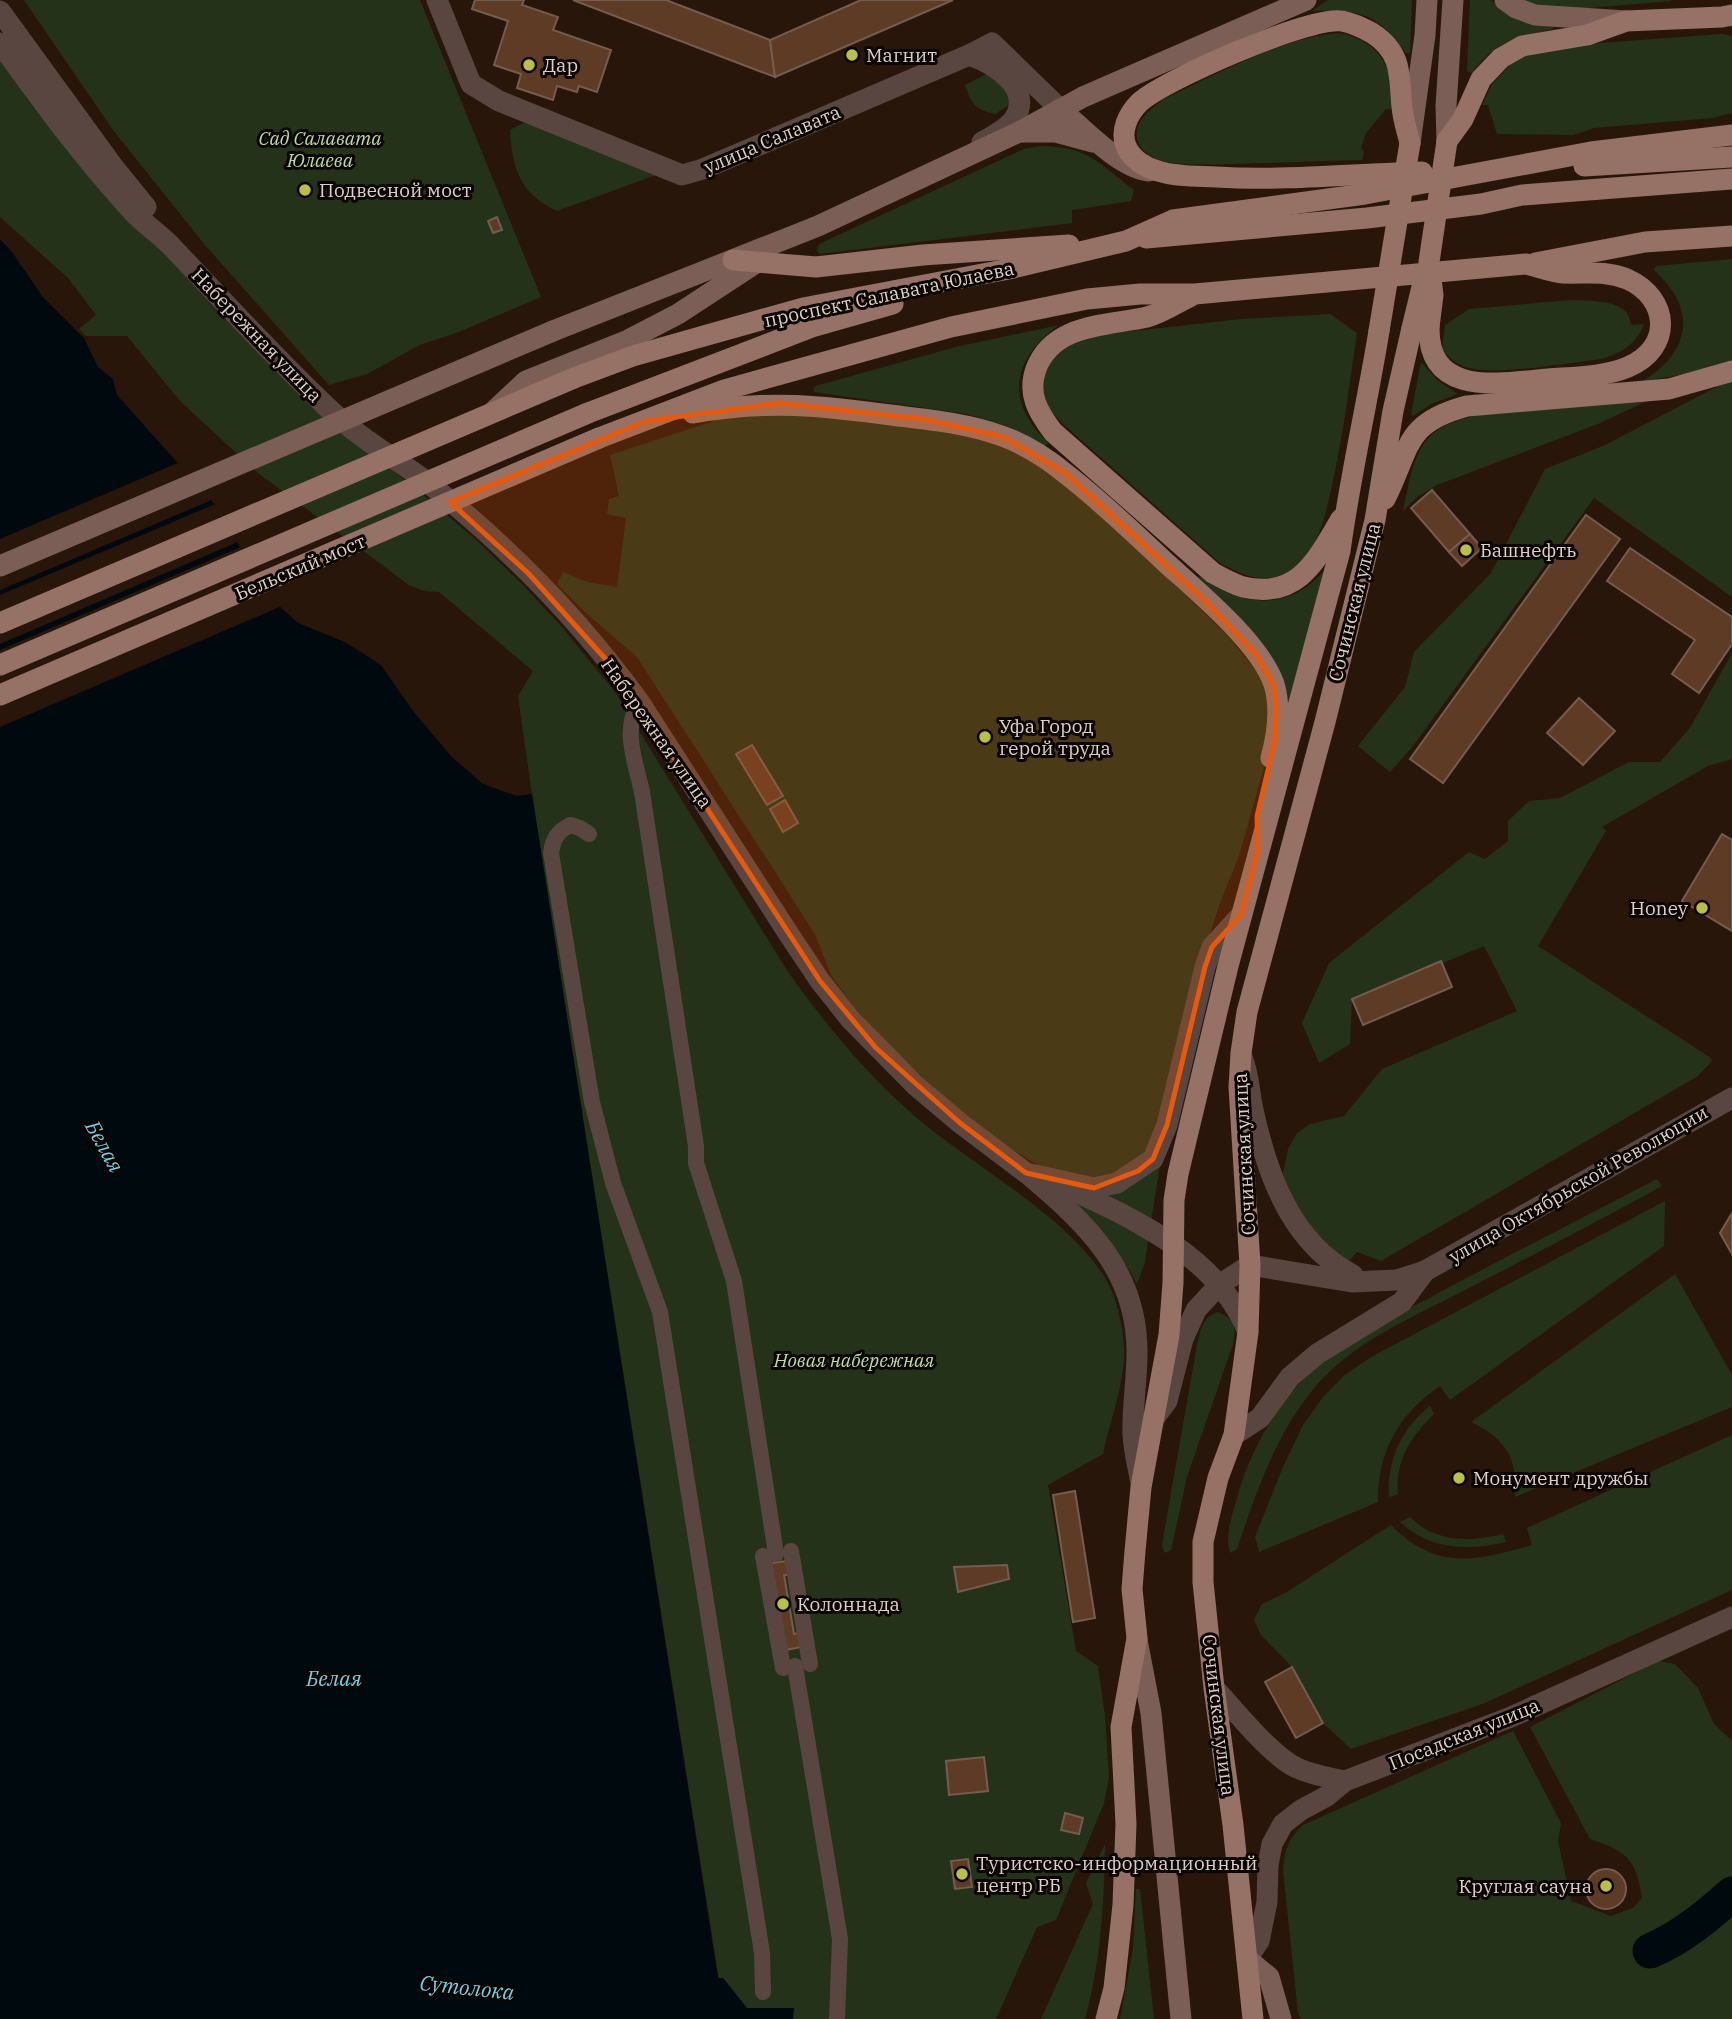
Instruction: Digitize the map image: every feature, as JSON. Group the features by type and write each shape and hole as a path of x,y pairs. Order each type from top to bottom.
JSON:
{"main road":[{"path":"0,566 553,331 744,261 953,164 1104,87 1306,0"},
{"path":"1408,108 1426,35 1427,0"},
{"path":"1447,141 1446,106 1452,0"},
{"path":"1504,0 1535,15 1626,21 1729,18"},
{"path":"1158,171 1132,156 1126,147 1124,136 1127,120 1138,104 1158,89 1276,36 1313,23 1341,21 1374,34 1396,59 1408,108"},
{"path":"1447,141 1463,119 1482,79 1501,58 1522,46 1587,36 1626,21"},
{"name":"Сочинская улица","path":"1181,2019 1151,1713 1137,1638 1132,1589 1141,1486 1168,1335 1178,1174 1258,851 1340,551 1410,143 1408,108"},
{"path":"1060,109 1130,165 1143,170 1172,174 1238,178 1637,164 1732,157"},
{"path":"1018,132 1056,132 1084,138 1105,147"},
{"path":"1126,241 1174,220 1366,194 1591,152 1732,135"},
{"name":"Сочинская улица","path":"1253,2019 1233,1825 1203,1582 1203,1542 1218,1478 1234,1436 1248,1332 1250,1265 1239,1087 1241,1053 1247,1012 1325,722 1374,520 1393,411 1420,327 1447,141"},
{"path":"0,623 491,414 678,314 744,261 816,267 923,255 1126,241 1367,218 1481,204 1522,195 1732,179"},
{"path":"646,421 724,390 951,327 1087,299 1140,294 1195,294 1526,264 1645,242 1732,236"},
{"name":"проспект Салавата Юлаева","path":"571,371 803,308 1009,270 1126,241"},
{"path":"1420,327 1433,358 1444,370 1461,380 1484,384 1612,372 1630,366 1647,354 1660,337 1661,318 1657,305 1648,293 1627,279 1600,272 1562,273 1526,264"},
{"name":"Бельский мост","path":"0,665 588,412 812,327 1009,270"},
{"path":"1195,294 1150,316 1087,328 1065,335 1049,346 1033,376 1032,395 1038,412 1053,432 1213,573 1242,587 1271,589 1294,583 1309,570 1345,511"},
{"path":"1374,520 1396,478 1403,454 1412,437 1425,423 1445,412 1467,406 1669,389 1732,371"},
{"path":"646,421 732,406 814,404 964,425 1004,437 1066,473 1232,626 1257,655 1274,685 1277,706 1275,741 1257,816 1258,851"},
{"name":"Бельский мост","path":"0,695 599,438 646,421"},
{"path":"1106,2019 1115,1977 1123,1905 1126,1824 1121,1727 1137,1638"},
{"path":"1247,1959 1269,1977 1281,2019"}],"street":[{"name":"улица Салавата","path":"437,0 471,84 499,101 682,174 703,169 970,55 992,43 1060,109"},
{"name":"Набережная улица","path":"0,11 112,165 147,207 172,247"},
{"name":"Набережная улица","path":"0,43 102,177 224,304 331,411 428,484 528,573 585,634 640,703 788,933 820,981 851,1020 915,1085 960,1124 1026,1172 1051,1180"},
{"path":"953,164 970,148 996,134 1014,119 1019,106 1018,92 1006,74 989,61 970,55"},
{"path":"640,703 632,713 632,742 647,819 696,1146 696,1163 736,1289 839,1929 837,2019"},
{"path":"589,834 570,825 561,830 553,840 551,853 592,1102 614,1183 660,1312 762,1953 763,1992"},
{"path":"1051,1180 1094,1188 1117,1183 1153,1159 1167,1125 1212,947 1242,914"},
{"path":"1241,1053 1249,1075 1252,1107 1272,1177 1289,1213 1308,1239 1331,1264 1353,1275 1425,1271"},
{"name":"улица Октябрьской Революции","path":"1425,1271 1732,1098"},
{"path":"1026,1172 1092,1233 1107,1253 1120,1278 1135,1320 1137,1354 1133,1438 1141,1486"},
{"path":"1051,1180 1172,1243 1193,1259 1219,1285 1240,1312 1248,1332"},
{"path":"1193,1259 1230,1271 1250,1265 1352,1282 1397,1280 1425,1271"},
{"path":"1154,1418 1167,1401 1183,1339 1196,1310 1219,1285 1250,1265"},
{"path":"1234,1436 1260,1418 1290,1377 1317,1354 1402,1302 1425,1271"},
{"path":"1196,1310 1216,1301 1229,1304 1240,1312"},
{"path":"777,1554 796,1666"},
{"name":"Посадская улица","path":"1247,1959 1259,1941 1272,1844 1283,1824 1301,1810 1327,1796 1345,1781 1511,1717 1732,1618"},
{"path":"1214,1688 1264,1741 1294,1767 1345,1781"}],"highlighted area":[{"path":"780,403 924,419 1004,437 1066,473 1205,600 1257,655 1274,685 1277,706 1275,741 1257,816 1258,851 1242,914 1212,947 1205,967 1167,1125 1153,1159 1138,1171 1094,1188 1026,1173 960,1123 876,1048 820,981 619,674 528,573 450,502 646,421"}],"green space":[{"name":"Сад Салавата Юлаева","path":"24,0 420,0 541,297 456,333 420,345 367,374 329,385 205,245 113,130"},
{"path":"1328,0 1412,0 1410,53 1406,53 1386,29 1366,16 1343,11 1312,11"},
{"path":"1470,0 1491,0 1512,17 1553,26 1553,29 1507,42 1489,54 1472,73 1467,71"},
{"path":"1517,0 1671,0 1671,1 1552,11"},
{"path":"1339,33 1364,42 1374,50 1382,59 1391,81 1391,109 1386,109 1366,133 1361,148 1364,152 1362,160 1180,164 1157,159 1146,153 1139,144 1137,133 1140,122 1164,99 1272,49 1317,36"},
{"path":"1722,34 1732,36 1732,113 1713,118 1594,128 1573,135 1497,134 1488,105 1482,105 1492,84 1525,54 1586,44"},
{"name":"Новая набережная","path":"0,61 33,107 104,192 166,254 217,311 323,416 475,539 561,626 615,692 788,972 864,1067 917,1118 1059,1226 1085,1251 1104,1277 1116,1303 1123,1332 1124,1361 1103,1454 1048,1485 1076,1651 1098,1666 1109,1778 1104,1803 1056,1920 1037,1927 996,2019 793,2019 793,2008 747,2008 723,1978 719,1979 518,696 533,671 439,592 424,591 409,585 258,473 180,401 127,336 86,336 79,329 96,315 68,278 0,217"},
{"path":"986,74 1007,86 1012,103 995,114 975,105 965,85"},
{"path":"524,123 538,126 659,174 557,211 534,197 516,168 510,130"},
{"path":"1040,146 1070,149 1092,158 1134,190 1131,201 1072,210 1072,223 820,254 817,250 819,244 1024,149"},
{"path":"1732,259 1732,361 1699,372 1643,381 1671,356 1683,329 1677,300 1654,270 1656,266"},
{"path":"1570,300 1615,305 1627,313 1631,325 1644,324 1633,342 1616,354 1602,359 1551,366 1510,370 1475,369 1456,363 1442,349 1445,325 1469,309"},
{"path":"1330,314 1357,333 1338,458 1326,510 1315,542 1298,564 1277,576 1252,577 1220,563 1062,423 1047,407 1042,394 1043,378 1056,352 1088,336 1242,319"},
{"path":"1059,325 1037,344 1029,355 1019,380 1023,407 1034,427 1048,443 1045,446 1007,426 967,414 814,392 814,387 819,385 956,347"},
{"path":"1421,362 1438,381 1458,394 1431,404 1413,416 1411,414"},
{"path":"1732,379 1732,597 1594,498 1413,746 1390,772 1358,746 1405,687 1414,652 1491,573 1545,469 1603,446"},
{"path":"1647,401 1598,424 1437,485 1417,497 1403,511 1413,468 1421,448 1435,432 1452,423 1505,410"},
{"path":"779,410 962,434 1001,445 1031,461 1059,481 1129,541 1225,633 1259,674 1266,688 1270,707 1269,740 1263,771 1239,856 1205,949 1169,1097 1149,1147 1117,1173 1098,1179 1040,1166 1008,1147 958,1109 886,1044 831,975 815,934 637,657 557,584 563,572 587,582 617,587 626,518 607,514 609,499 619,496 610,455 732,415"},
{"path":"1325,569 1287,707 1276,664 1266,648 1199,578 1201,576 1232,595 1266,601 1298,592 1312,583"},
{"path":"1732,653 1732,759 1708,766 1602,827 1606,831 1538,946 1712,1061 1698,1076 1381,1261 1357,1252 1349,1261 1324,1246 1290,1195 1283,1173 1288,1149 1297,1133 1310,1124 1344,1116 1382,1069 1517,1011 1484,946 1352,1000 1350,1044 1319,1063 1302,1023 1329,963 1469,852 1485,859 1508,841 1508,821 1529,801 1560,798 1629,762 1660,762 1690,728"},
{"path":"1160,1165 1151,1222 1101,1197"},
{"path":"1657,1179 1662,1186 1382,1333 1344,1359 1326,1375 1298,1409 1259,1487 1237,1549 1230,1553 1230,1522 1245,1472 1274,1416 1314,1369 1356,1338 1384,1322"},
{"path":"1069,1199 1148,1240 1145,1262 1137,1284 1115,1250"},
{"path":"1665,1201 1664,1246 1450,1400 1440,1386 1413,1409 1393,1436 1386,1451 1378,1502 1259,1552 1255,1537 1303,1425 1323,1397 1346,1374 1371,1357"},
{"path":"1675,1274 1732,1375 1732,1407 1515,1497 1514,1471 1507,1451 1493,1435 1471,1422"},
{"path":"1218,1312 1228,1317 1233,1324 1233,1344 1187,1477 1171,1550 1165,1553 1162,1546 1197,1345 1205,1321"},
{"path":"1430,1406 1434,1414 1418,1431 1402,1460 1398,1494 1389,1497 1390,1470 1398,1446 1411,1425"},
{"path":"1732,1435 1732,1590 1485,1703 1351,1749 1323,1723 1292,1667 1261,1635 1254,1620 1262,1604 1285,1593 1391,1525 1424,1550 1441,1556 1475,1558 1512,1551 1532,1545 1527,1528"},
{"path":"1410,1517 1420,1526 1442,1536 1466,1539 1503,1534 1506,1542 1478,1547 1437,1543 1400,1522"},
{"path":"1658,1661 1675,1664 1698,1688 1714,1724 1732,1741 1732,2019 1301,2019 1298,2013 1283,1870 1286,1851 1294,1835 1303,1825 1513,1731 1561,1823 1558,1841 1571,1901 1611,1916 1633,1908 1642,1898 1633,1865 1613,1848 1590,1839 1530,1727"},
{"path":"1105,1844 1101,1932 1085,2019 1041,2019 1093,1904 1086,1883"},
{"path":"1136,1889 1140,1889 1154,2019 1120,2019 1133,1949"}],"water":[{"name":"Белая","path":"0,239 43,297 84,338 98,367 113,379 117,395 218,508 267,595 298,623 345,642 381,665 413,711 451,756 483,784 516,796 532,794 718,1978 723,1978 747,2008 794,2008 793,2019 0,2019"}],"pier":[{"path":"180,462 214,499 0,590 0,539"},
{"path":"218,503 240,541 0,644 0,595"},
{"path":"243,546 270,593 284,605 0,727 0,650"}],"building":[{"path":"475,0 524,0 522,5 558,17 553,30 611,50 597,92 579,86 577,92 557,86 553,100 517,88 521,74 494,65 508,21 472,9"},
{"path":"573,0 666,0 770,40 775,77"},
{"path":"861,0 953,0 775,77 770,40"},
{"path":"497,217 502,230 493,233 488,221"},
{"path":"1432,490 1470,534 1449,552 1411,508"},
{"path":"1586,515 1620,539 1443,783 1410,759"},
{"path":"1470,534 1482,548 1462,566 1449,552"},
{"path":"1630,548 1732,617 1732,644 1699,693 1672,674 1695,640 1607,581"},
{"path":"1579,698 1615,731 1583,765 1547,733"},
{"path":"752,745 783,796 767,805 736,754"},
{"path":"785,800 798,823 783,832 770,809"},
{"path":"1722,834 1732,840 1732,931 1682,901"},
{"path":"1441,961 1452,987 1363,1025 1352,999"},
{"path":"1732,1213 1732,1254 1720,1233"},
{"path":"1075,1491 1095,1618 1073,1622 1053,1495"},
{"name":"Колоннада","path":"787,1561 789,1575 784,1575 794,1634 799,1633 801,1647 786,1650 771,1563"},
{"path":"1007,1565 1009,1579 958,1592 954,1567"},
{"path":"1292,1667 1323,1723 1296,1738 1265,1682"},
{"path":"984,1757 988,1791 949,1795 946,1761"},
{"path":"1065,1813 1083,1818 1079,1834 1061,1830"},
{"name":"Туристско-информационный центр РБ","path":"968,1859 972,1887 955,1889 951,1861"},
{"name":"Круглая сауна","path":"1606,1869 1620,1875 1626,1889 1620,1903 1606,1909 1592,1903 1586,1889 1592,1875"}],"waterway":[{"name":"Сутолока","path":"1650,1951 1683,1933 1732,1894"}],"place":[{"name":"Магнит","path":"852,55"},
{"name":"Дар","path":"529,65"},
{"name":"Подвесной мост","path":"305,190"},
{"name":"Башнефть","path":"1466,550"},
{"name":"Уфа Город герой труда","path":"985,737"},
{"name":"Honey","path":"1702,908"},
{"name":"Монумент дружбы","path":"1459,1478"},
{"name":"Колоннада","path":"783,1604"},
{"name":"Туристско-информационный центр РБ","path":"962,1874"},
{"name":"Круглая сауна","path":"1606,1886"}]}
